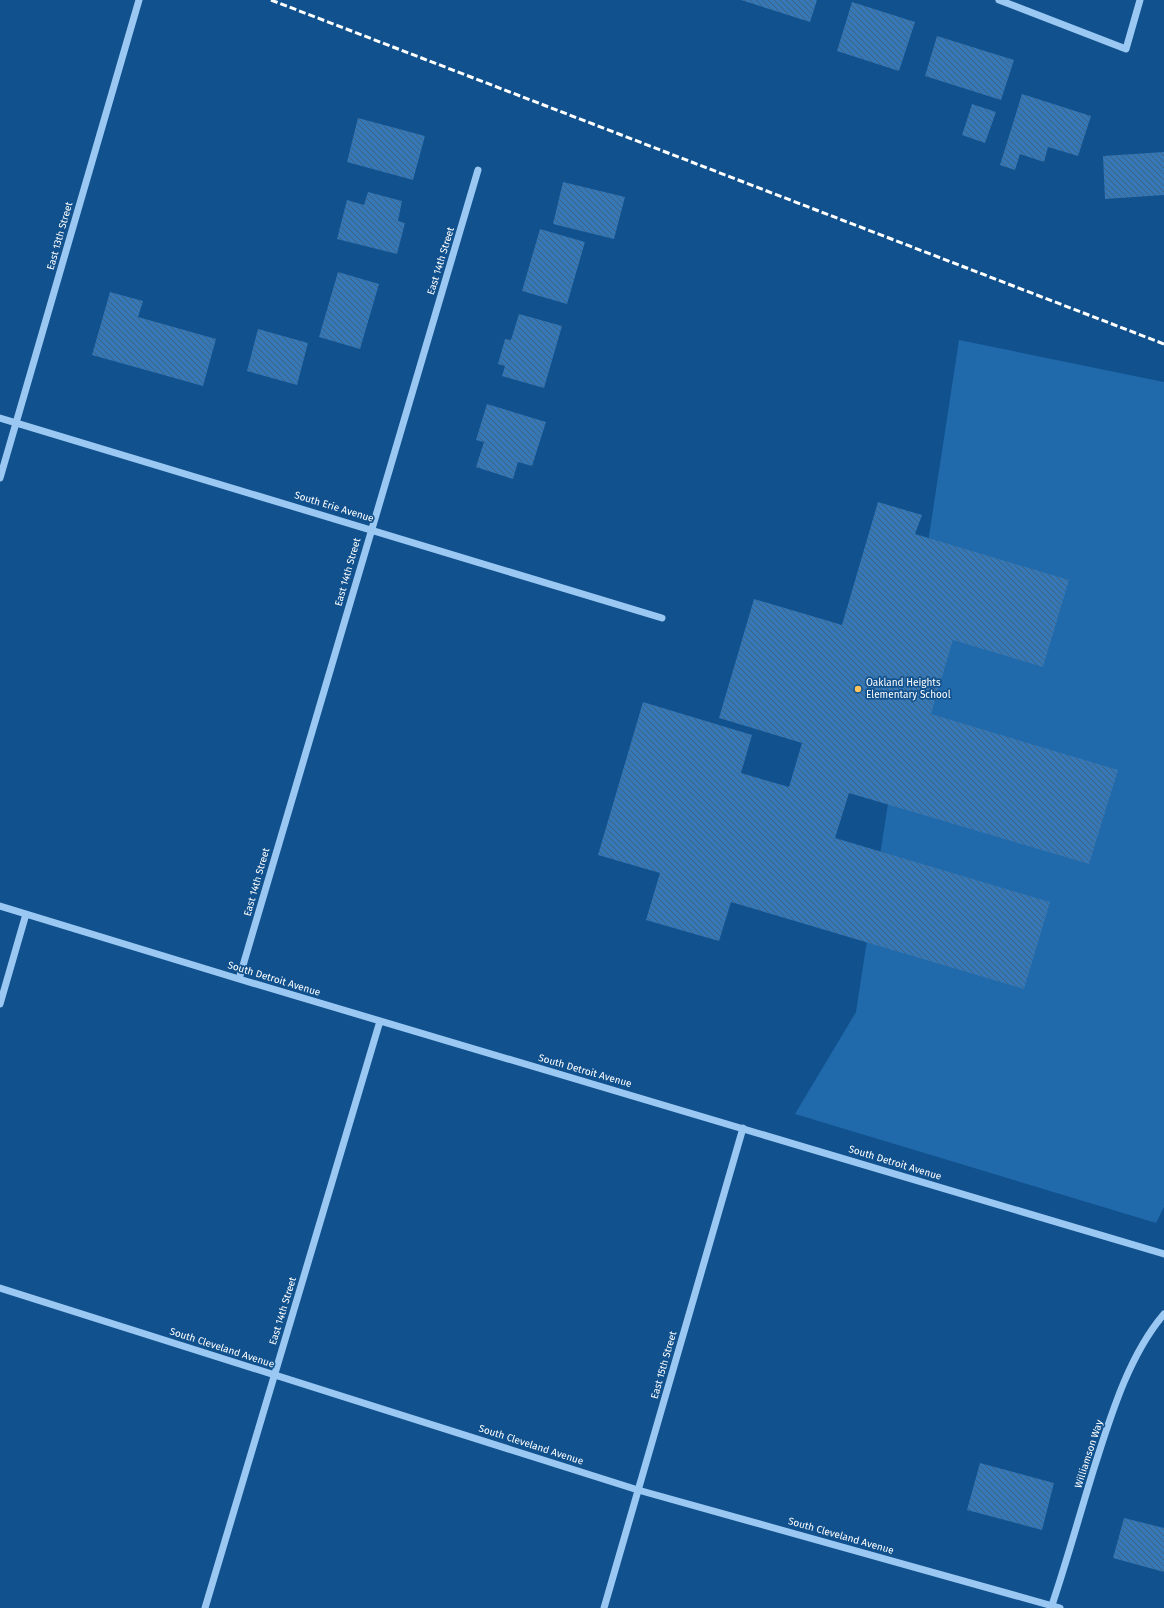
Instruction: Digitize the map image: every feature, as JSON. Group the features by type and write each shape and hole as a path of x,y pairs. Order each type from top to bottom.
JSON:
{"street":[{"name":"East 13th Street","path":"0,478 139,0"},
{"path":"999,0 1126,49 1140,0"},
{"name":"East 14th Street","path":"239,980 478,170"},
{"name":"South Erie Avenue","path":"0,418 662,618"},
{"name":"South Detroit Avenue","path":"0,906 239,980 743,1128 1164,1254"},
{"path":"0,1004 26,914"},
{"name":"East 14th Street","path":"205,1608 380,1021"},
{"name":"East 15th Street","path":"604,1608 743,1128"},
{"name":"South Cleveland Avenue","path":"0,1288 638,1490 1051,1607 1060,1608"},
{"name":"Williamson Way","path":"1051,1607 1106,1431 1129,1371 1154,1325 1164,1314"}],"shaded area":[{"path":"959,340 1164,382 1164,1207 1156,1223 795,1114 856,1012"}],"building":[{"path":"741,0 817,0 810,22"},
{"path":"852,2 915,22 899,71 837,51"},
{"path":"937,36 1014,60 1001,100 925,76"},
{"path":"1022,94 1091,116 1078,156 1048,147 1044,162 1020,154 1015,170 1000,165"},
{"path":"972,104 996,112 985,143 962,135"},
{"path":"358,118 425,136 413,180 347,162"},
{"path":"1164,152 1164,195 1105,199 1103,156"},
{"path":"563,182 625,197 614,239 553,224"},
{"path":"368,192 402,201 398,221 405,223 397,254 337,239 347,200 364,205"},
{"path":"540,229 585,242 567,304 522,291"},
{"path":"338,272 379,284 360,349 319,337"},
{"path":"110,292 143,301 138,317 216,339 203,386 92,355"},
{"path":"519,314 562,326 544,388 502,376 505,366 498,364 505,339 511,340"},
{"path":"258,329 308,343 297,385 247,371"},
{"path":"487,404 546,422 532,466 518,462 513,479 476,467 484,442 476,440"},
{"name":"Oakland Heights Elementary School","path":"878,502 922,515 915,534 1069,580 1043,667 953,640 931,714 1118,770 1089,864 849,793 835,838 1050,902 1024,989 731,902 719,941 646,920 660,873 598,855 643,702 752,735 741,773 789,787 802,743 719,718 754,599 842,625"},
{"path":"980,1463 1054,1483 1042,1530 967,1510"},
{"path":"1124,1518 1164,1528 1164,1572 1113,1558"}],"railway":[{"path":"271,0 1164,344"}],"place":[{"name":"Oakland Heights Elementary School","path":"858,689"}]}
